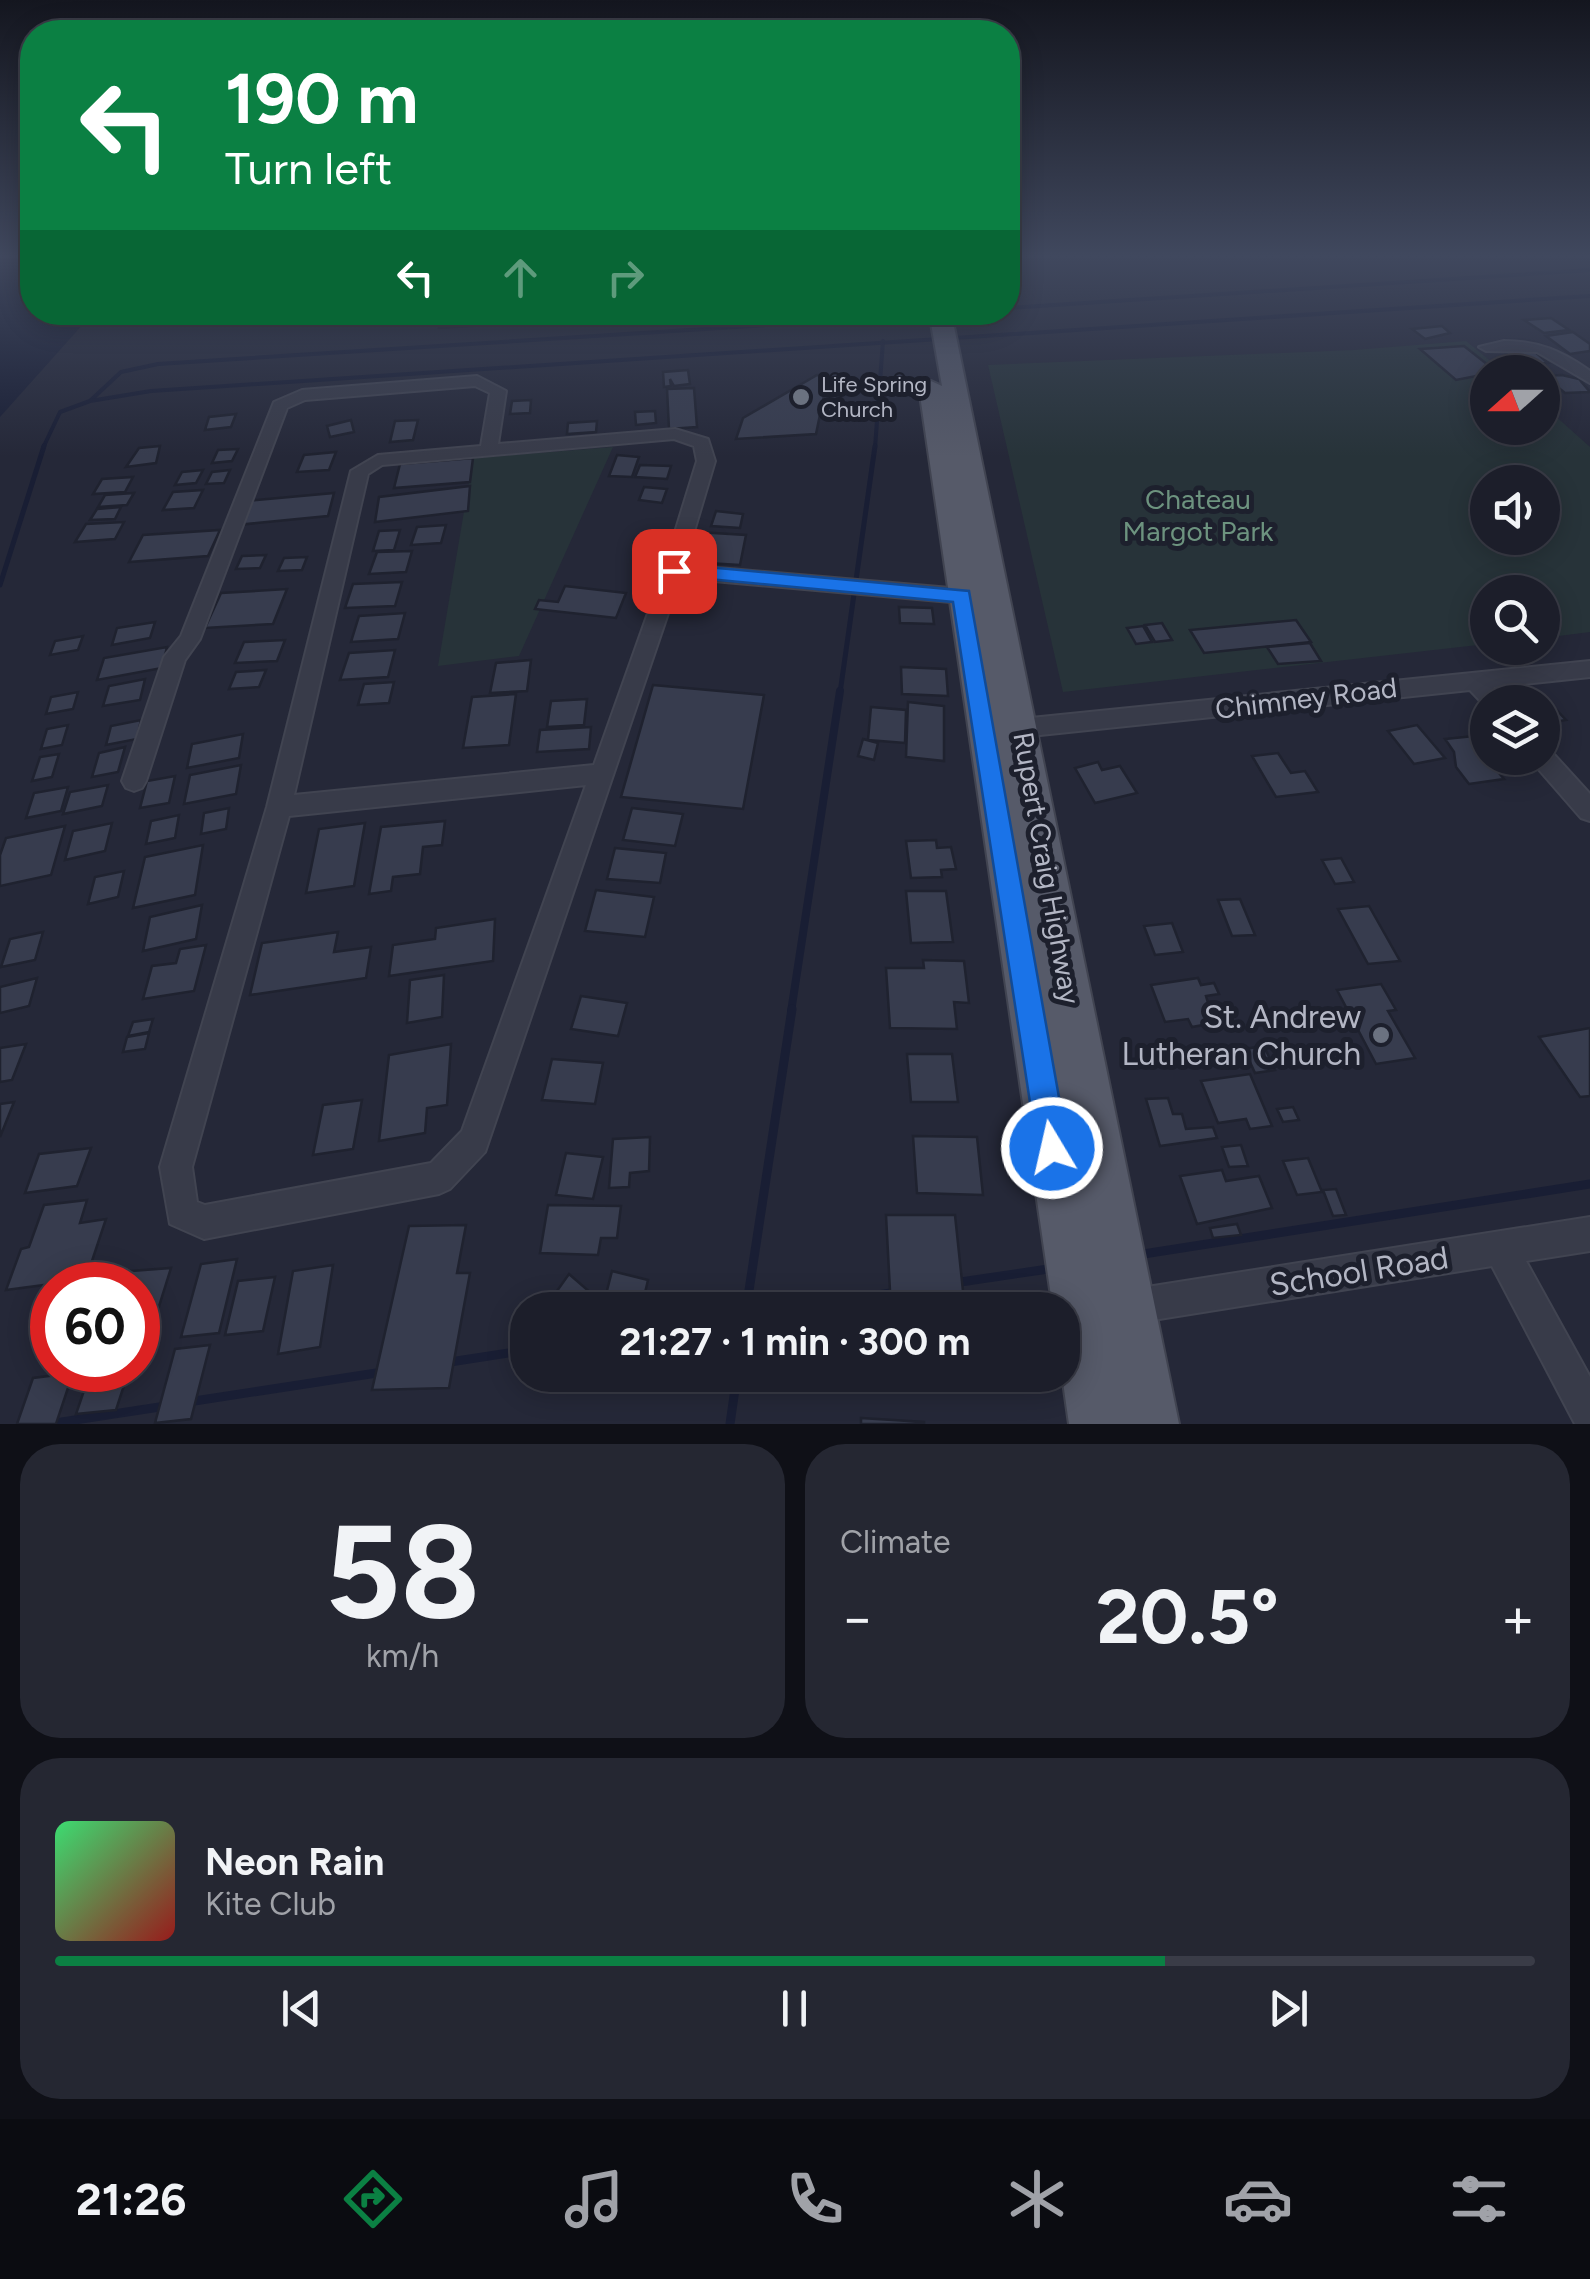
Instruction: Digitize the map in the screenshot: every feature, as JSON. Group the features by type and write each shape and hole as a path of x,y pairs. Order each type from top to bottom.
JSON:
{"main road":[{"name":"Rupert Craig Highway","path":"932,331 962,596 1098,1424"},
{"name":"Rupert Craig Highway","path":"932,331 1022,728 1150,1424"}],"street":[{"path":"1486,347 1531,343 1558,354 1590,378"},
{"path":"134,781 175,657 190,639 280,405 302,395 477,381 498,392 488,450"},
{"path":"676,434 702,443 706,461 674,571 474,1141 439,1178 204,1222 182,1212 176,1167 279,806 360,471 378,460 488,450 676,434"},
{"path":"674,571 962,596"},
{"name":"Chimney Road","path":"1022,728 1590,669"},
{"path":"1473,679 1478,685"},
{"path":"279,806 600,774"},
{"path":"1558,775 1590,811"},
{"name":"School Road","path":"1128,1307 1590,1234"},
{"path":"1500,1248 1590,1414"}],"green space":[{"name":"Chateau Margot Park","path":"1466,341 1483,355 1470,355 1470,445 1560,445 1560,420 1590,447 1590,632 1560,636 1560,575 1470,575 1470,646 1063,692 988,365 1354,350"},
{"path":"613,447 519,656 438,666 473,458"}],"water":[{"path":"0,324 82,325 0,417"}],"building":[{"path":"1531,324 1561,324 1569,330 1544,333"},
{"path":"440,325 486,325 439,328"},
{"path":"1442,326 1450,333 1425,339 1412,329"},
{"path":"1573,332 1590,344 1590,351 1570,354 1546,336"},
{"path":"1464,346 1475,355 1470,355 1470,377 1456,380 1420,349"},
{"path":"1534,351 1539,355 1508,355 1504,352"},
{"path":"688,370 690,384 674,386 670,379 671,386 664,387 663,372"},
{"name":"Life Spring Church","path":"817,375 828,376 816,434 736,439 743,418"},
{"path":"1560,375 1579,379 1590,392 1565,393 1560,389"},
{"path":"694,388 697,427 669,429 667,389"},
{"path":"531,400 530,413 510,414 512,401"},
{"path":"655,411 656,423 636,425 635,412"},
{"path":"236,414 231,427 205,430 209,417"},
{"path":"351,420 354,432 330,437 327,426"},
{"path":"418,420 413,440 390,442 395,421"},
{"path":"597,421 596,432 567,434 568,423"},
{"path":"160,446 156,463 126,467 139,448"},
{"path":"238,449 232,461 212,463 218,450"},
{"path":"336,452 329,470 297,472 304,455"},
{"path":"617,455 639,457 632,477 609,476"},
{"path":"473,458 470,482 394,488 400,464"},
{"path":"640,465 671,466 667,479 635,477"},
{"path":"203,470 196,483 175,485 182,472"},
{"path":"230,470 224,483 206,484 212,472"},
{"path":"133,477 125,492 93,494 102,479"},
{"path":"470,486 468,511 375,522 379,497"},
{"path":"644,487 667,489 662,503 639,500"},
{"path":"203,490 194,508 163,510 173,492"},
{"path":"134,493 127,505 98,507 105,495"},
{"path":"334,493 328,516 237,525 246,501"},
{"path":"121,507 115,519 90,520 97,509"},
{"path":"716,511 743,514 740,528 711,526"},
{"path":"124,522 115,539 75,542 86,524"},
{"path":"446,525 441,543 411,545 417,527"},
{"path":"220,530 208,556 129,562 143,535"},
{"path":"400,530 394,550 373,551 379,531"},
{"path":"697,532 746,535 740,565 690,562"},
{"path":"412,551 406,572 369,574 377,552"},
{"path":"266,555 260,568 236,569 242,556"},
{"path":"307,557 302,570 278,571 284,558"},
{"path":"402,582 395,606 345,608 353,584"},
{"path":"565,586 626,593 616,618 535,609 539,600 558,602"},
{"path":"287,589 273,624 205,628 221,593"},
{"path":"899,607 932,608 934,624 900,623"},
{"path":"405,613 398,639 351,642 359,616"},
{"path":"1296,620 1311,642 1204,653 1190,630"},
{"path":"155,622 150,638 112,645 117,628"},
{"path":"1162,623 1172,640 1155,642 1145,625"},
{"path":"1143,626 1152,642 1136,644 1127,628"},
{"path":"83,636 78,650 50,655 55,641"},
{"path":"285,640 277,661 235,663 244,642"},
{"path":"1310,643 1321,661 1278,664 1267,647"},
{"path":"167,647 162,668 97,680 104,658"},
{"path":"395,650 388,677 340,680 349,653"},
{"path":"531,660 527,691 490,693 496,663"},
{"path":"901,667 946,669 948,696 902,694"},
{"path":"266,670 259,687 229,689 236,672"},
{"path":"145,679 140,700 103,706 109,686"},
{"path":"394,682 389,703 358,705 364,684"},
{"path":"653,685 764,695 743,809 621,797"},
{"path":"78,692 73,709 46,714 51,697"},
{"path":"516,694 509,745 463,748 472,697"},
{"path":"587,699 584,725 547,727 551,701"},
{"path":"908,702 944,706 944,761 906,757"},
{"path":"871,707 906,710 905,743 868,740"},
{"path":"141,720 137,739 106,745 111,726"},
{"path":"68,725 62,745 41,749 47,729"},
{"path":"1417,725 1445,758 1414,764 1388,731"},
{"path":"591,727 589,749 537,752 540,730"},
{"path":"243,734 239,758 187,768 192,744"},
{"path":"1470,736 1470,775 1501,775 1504,779 1469,784 1456,767 1454,752 1445,739"},
{"path":"863,739 878,743 874,760 858,756"},
{"path":"125,747 118,772 92,777 99,753"},
{"path":"1278,753 1291,773 1305,771 1318,792 1276,797 1252,756"},
{"path":"59,754 52,777 32,781 40,757"},
{"path":"1098,762 1102,770 1120,766 1137,793 1095,803 1075,768"},
{"path":"241,765 236,794 184,804 190,775"},
{"path":"175,776 169,803 140,808 147,781"},
{"path":"108,785 102,806 63,814 70,792"},
{"path":"68,787 61,811 26,818 34,793"},
{"path":"229,808 226,829 201,834 204,813"},
{"path":"632,808 683,814 675,846 623,840"},
{"path":"179,815 175,838 146,844 151,821"},
{"path":"445,821 442,845 423,847 420,874 393,877 391,891 369,894 381,827"},
{"path":"112,823 105,851 65,860 73,831"},
{"path":"365,823 354,886 306,893 319,829"},
{"path":"65,826 51,875 0,886 0,855 6,838"},
{"path":"936,840 937,848 951,847 956,869 941,870 942,877 911,878 906,841"},
{"path":"203,845 195,895 133,908 145,857"},
{"path":"615,848 666,853 660,883 607,879"},
{"path":"1341,858 1354,882 1335,884 1322,860"},
{"path":"124,871 118,897 88,904 95,877"},
{"path":"596,890 654,897 645,937 585,931"},
{"path":"906,891 946,891 953,942 911,943"},
{"path":"1240,899 1255,935 1232,936 1218,900"},
{"path":"202,905 196,939 143,951 150,917"},
{"path":"1369,906 1400,961 1368,964 1338,909"},
{"path":"495,919 493,961 389,976 393,945 435,939 436,928"},
{"path":"1172,923 1183,952 1155,955 1144,926"},
{"path":"43,932 35,960 1,967 10,939"},
{"path":"338,932 334,952 371,947 366,978 250,995 262,943"},
{"path":"206,945 194,991 143,999 152,966 176,963 180,949"},
{"path":"923,960 964,961 969,1003 954,1002 957,1029 890,1028 886,968 924,968"},
{"path":"444,975 442,1017 407,1023 410,980"},
{"path":"37,978 29,1006 0,1013 0,987"},
{"path":"1198,978 1201,985 1214,983 1219,994 1206,996 1214,1023 1192,1027 1188,1019 1165,1022 1151,985"},
{"name":"St. Andrew Lutheran Church","path":"1381,984 1396,1010 1388,1011 1415,1058 1376,1064 1337,990"},
{"path":"581,996 627,1003 618,1036 571,1029"},
{"path":"153,1019 149,1032 128,1036 133,1022"},
{"path":"1590,1028 1590,1096 1580,1097 1539,1037"},
{"path":"149,1033 145,1049 123,1052 127,1037"},
{"path":"26,1044 12,1080 0,1082 0,1048"},
{"path":"451,1044 447,1105 427,1108 425,1133 379,1141 389,1055"},
{"path":"1264,1046 1275,1070 1255,1073 1244,1049"},
{"path":"907,1054 952,1054 958,1102 911,1102"},
{"path":"552,1059 603,1063 595,1104 542,1100"},
{"path":"1250,1074 1272,1126 1250,1129 1246,1119 1218,1123 1201,1081"},
{"path":"1168,1098 1173,1114 1182,1114 1186,1129 1213,1127 1217,1138 1160,1146 1146,1099"},
{"path":"362,1100 353,1149 313,1155 323,1105"},
{"path":"14,1102 0,1137 0,1104"},
{"path":"1293,1107 1299,1120 1283,1122 1277,1109"},
{"path":"913,1136 977,1137 983,1195 917,1193"},
{"path":"650,1137 649,1171 630,1173 629,1187 609,1188 613,1139"},
{"path":"1241,1145 1248,1166 1229,1167 1222,1147"},
{"path":"91,1148 77,1186 25,1193 39,1154"},
{"path":"566,1153 603,1157 593,1199 556,1195"},
{"path":"1308,1158 1322,1192 1297,1195 1283,1161"},
{"path":"1222,1170 1226,1181 1259,1176 1272,1208 1197,1224 1180,1176"},
{"path":"1336,1189 1346,1215 1333,1216 1323,1190"},
{"path":"87,1200 80,1223 106,1219 92,1262 30,1262 30,1287 6,1290 21,1249 29,1247 44,1205"},
{"path":"548,1205 621,1206 617,1238 601,1238 598,1255 540,1253"},
{"path":"886,1215 955,1215 963,1292 890,1292"},
{"path":"1237,1224 1241,1235 1213,1238 1210,1228"},
{"path":"466,1225 457,1273 470,1273 449,1388 372,1390 409,1226"},
{"path":"237,1259 219,1333 181,1337 201,1264"},
{"path":"333,1265 320,1347 278,1354 293,1271"},
{"path":"171,1268 160,1303 160,1269"},
{"path":"612,1271 648,1280 645,1292 607,1292"},
{"path":"569,1274 590,1292 556,1292"},
{"path":"275,1277 263,1331 225,1335 238,1281"},
{"path":"210,1345 191,1419 155,1423 175,1349"},
{"path":"30,1387 30,1392 67,1392 56,1424 17,1424"},
{"path":"84,1392 122,1392 116,1410 76,1414"},
{"path":"861,1418 924,1422 924,1424 861,1424"}],"waterway":[{"path":"883,343 1159,324"},
{"path":"91,400 121,372 158,364 767,325"},
{"path":"43,448 60,412 90,401 151,391 883,343"},
{"path":"875,448 883,343"},
{"path":"0,585 44,446"},
{"path":"840,693 875,446"},
{"path":"791,1012 840,691"},
{"path":"749,1292 792,1009"},
{"path":"1137,1255 1590,1184"},
{"path":"954,1283 1055,1268"},
{"path":"450,1362 510,1353"},
{"path":"188,1402 383,1372"},
{"path":"730,1424 735,1392"},
{"path":"49,1424 166,1406"}],"place":[{"name":"Life Spring Church","path":"801,397"},
{"name":"St. Andrew Lutheran Church","path":"1381,1035"}],"route":[{"path":"674,571 962,596 1052,1148"}]}
